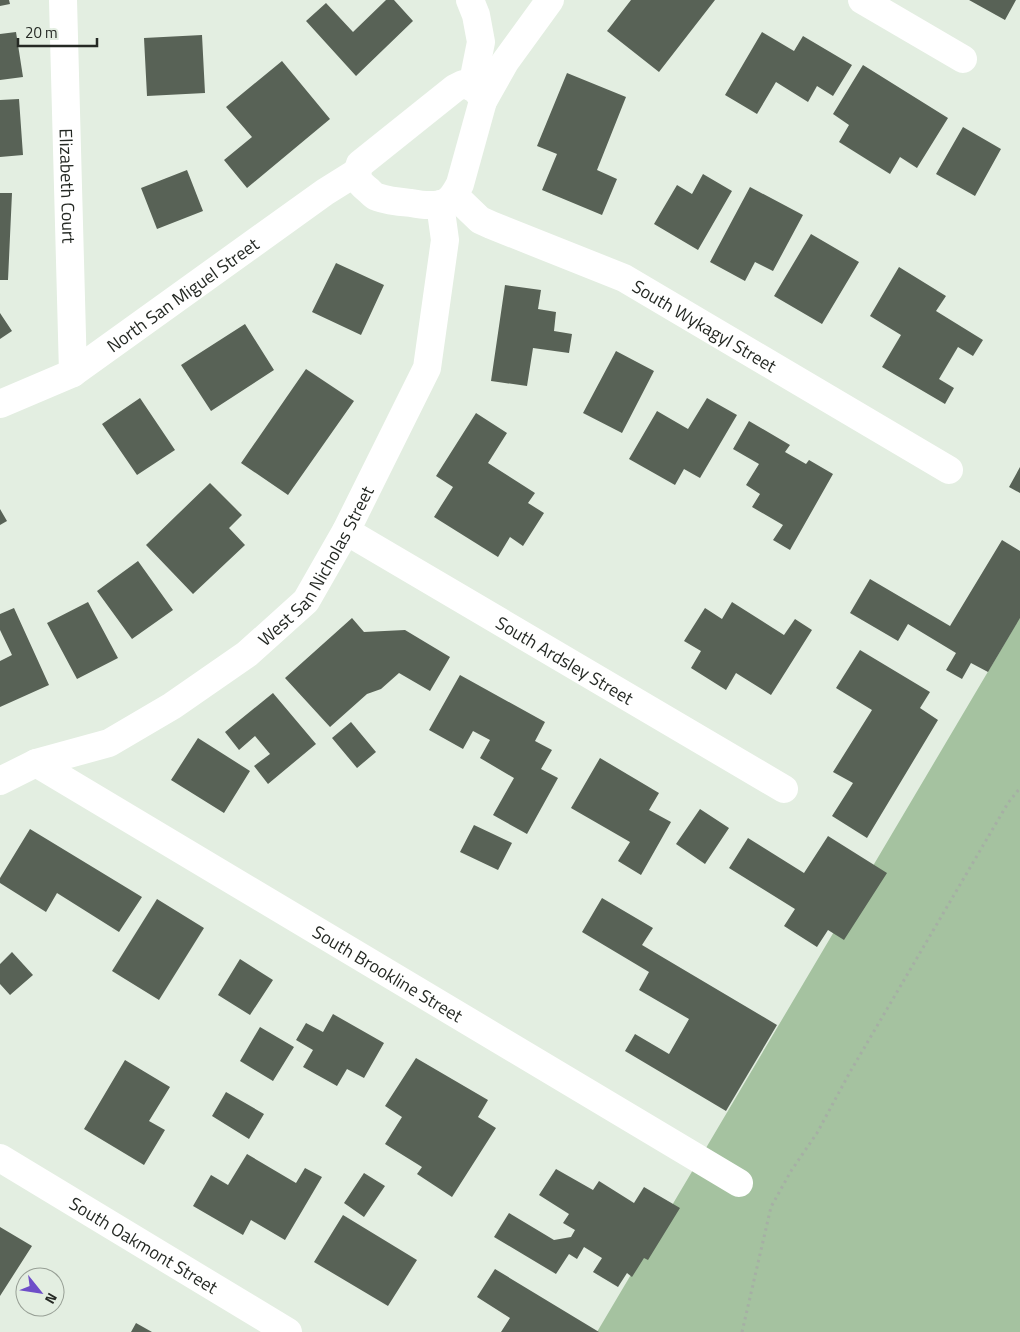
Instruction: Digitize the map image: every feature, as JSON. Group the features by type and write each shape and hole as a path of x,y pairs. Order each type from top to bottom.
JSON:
{"street":[{"name":"Elizabeth Court","path":"63,0 73,373"},
{"path":"356,172 358,180 375,196 395,202 437,205 447,200 460,184 478,94 481,42 476,15 470,0"},
{"path":"478,94 506,62 550,0"},
{"path":"862,0 963,59"},
{"name":"North San Miguel Street","path":"0,404 73,373 325,192 356,172 360,164 455,88 463,84 478,94"},
{"name":"South Wykagyl Street","path":"447,200 480,220 624,278 949,470"},
{"name":"West San Nicholas Street","path":"0,780 36,763 109,744 172,706 247,654 306,601 346,531 427,368 445,240 447,200"},
{"name":"South Ardsley Street","path":"346,531 784,789"},
{"name":"South Brookline Street","path":"36,763 740,1183"},
{"name":"South Oakmont Street","path":"0,1158 288,1332"}],"path":[{"path":"742,1332 771,1207 791,1171 817,1133 850,1072 1008,803 1020,788"}],"green space":[{"path":"1020,617 1020,1332 597,1332 1015,626"}],"building":[{"path":"0,0 9,0 10,4 0,6"},
{"path":"386,0 394,0 413,21 356,76 306,21 326,3 353,32"},
{"path":"631,0 715,0 659,72 607,31"},
{"path":"969,0 1016,0 1005,20"},
{"path":"16,32 23,77 0,80 0,34"},
{"path":"762,32 794,51 803,36 852,65 833,96 817,86 808,102 776,82 757,114 725,95"},
{"path":"202,35 205,93 147,96 144,38"},
{"path":"282,61 330,119 247,188 224,160 252,137 226,107"},
{"path":"863,65 948,118 917,168 900,157 890,174 839,142 849,125 833,114"},
{"path":"567,73 626,97 597,170 617,179 602,215 542,190 557,154 537,146"},
{"path":"19,99 23,155 0,157 0,100"},
{"path":"963,127 1001,149 975,196 936,174"},
{"path":"187,170 203,211 157,229 141,188"},
{"path":"703,174 732,191 698,250 654,224 677,185 692,194"},
{"path":"750,187 803,215 773,271 755,262 745,281 710,262"},
{"path":"0,193 12,193 8,280 0,280"},
{"path":"811,234 859,262 822,324 774,296"},
{"path":"336,263 384,285 361,335 312,312"},
{"path":"899,267 946,296 936,311 983,340 973,356 958,347 939,379 954,388 945,404 882,367 901,335 870,316"},
{"path":"505,285 541,290 538,309 556,312 554,331 572,334 569,353 533,348 527,386 491,381"},
{"path":"0,313 12,331 0,339"},
{"path":"245,324 274,370 211,411 181,365"},
{"path":"616,351 654,371 622,433 583,413"},
{"path":"306,369 354,401 288,495 241,463"},
{"path":"140,398 175,450 137,475 102,424"},
{"path":"707,398 737,415 700,478 684,469 675,485 629,459 657,411 688,429"},
{"path":"476,413 507,433 488,463 535,493 528,503 544,513 523,546 510,537 498,557 434,517 453,487 436,476"},
{"path":"749,421 790,445 785,452 806,464 809,460 833,474 790,550 773,540 783,525 752,507 760,494 746,485 759,464 733,449"},
{"path":"1020,467 1020,493 1009,487"},
{"path":"210,483 242,515 229,528 245,545 193,594 146,545"},
{"path":"0,509 7,521 0,525"},
{"path":"1002,540 1020,551 1020,618 988,672 971,663 962,679 946,670 956,653 908,624 898,641 850,613 870,579 950,626"},
{"path":"138,561 173,610 132,639 97,591"},
{"path":"88,602 118,658 77,679 47,623"},
{"path":"732,602 784,635 795,619 812,630 771,695 736,673 726,690 691,668 701,651 684,641 705,608 722,619"},
{"path":"14,608 49,685 0,707 0,661 12,655 0,630 0,614"},
{"path":"352,618 364,632 405,630 450,657 430,691 399,673 381,689 367,694 330,727 285,678"},
{"path":"860,650 930,692 920,708 938,720 867,838 832,816 853,783 833,772 872,710 836,688"},
{"path":"460,675 545,722 535,741 552,750 541,769 558,778 527,834 493,815 514,778 480,758 490,740 473,731 463,749 429,730"},
{"path":"273,693 316,744 268,784 254,766 270,754 255,736 239,750 225,732"},
{"path":"351,722 376,752 357,768 332,738"},
{"path":"198,738 250,771 224,813 171,780"},
{"path":"600,758 659,793 649,810 671,822 641,875 618,861 630,842 571,808"},
{"path":"700,809 729,828 705,864 676,844"},
{"path":"474,825 512,843 498,870 460,852"},
{"path":"30,829 142,897 119,932 57,893 46,912 0,883 0,878"},
{"path":"828,836 887,873 844,940 828,930 817,947 784,926 795,909 729,868 748,838 804,873"},
{"path":"602,898 653,928 642,945 777,1025 726,1111 625,1051 635,1034 669,1054 689,1019 639,990 649,972 582,932"},
{"path":"157,899 204,928 159,1000 112,971"},
{"path":"12,952 33,975 10,995 0,984 0,964"},
{"path":"240,959 273,980 250,1015 218,995"},
{"path":"333,1014 384,1043 364,1078 347,1069 337,1086 303,1067 313,1050 296,1040 306,1023 323,1032"},
{"path":"260,1027 294,1047 273,1081 240,1061"},
{"path":"416,1058 488,1100 478,1117 496,1128 452,1197 417,1174 422,1167 385,1144 402,1117 385,1106"},
{"path":"125,1060 170,1087 149,1121 165,1130 144,1165 84,1129"},
{"path":"226,1092 264,1114 249,1139 212,1116"},
{"path":"247,1154 296,1183 305,1168 322,1177 285,1240 251,1220 243,1235 193,1206 211,1175 228,1185"},
{"path":"556,1169 593,1190 599,1181 634,1203 644,1187 680,1208 648,1260 644,1258 632,1277 627,1273 618,1287 593,1272 602,1258 584,1247 577,1259 569,1254 556,1274 494,1237 509,1213 554,1240 571,1237 575,1230 563,1223 569,1214 539,1195"},
{"path":"364,1173 385,1186 364,1217 344,1203"},
{"path":"343,1215 417,1260 388,1306 314,1262"},
{"path":"0,1227 32,1246 19,1267 15,1267 15,1273 0,1296"},
{"path":"495,1269 599,1332 501,1332 510,1318 477,1297"},
{"path":"136,1323 152,1332 131,1332"}]}
